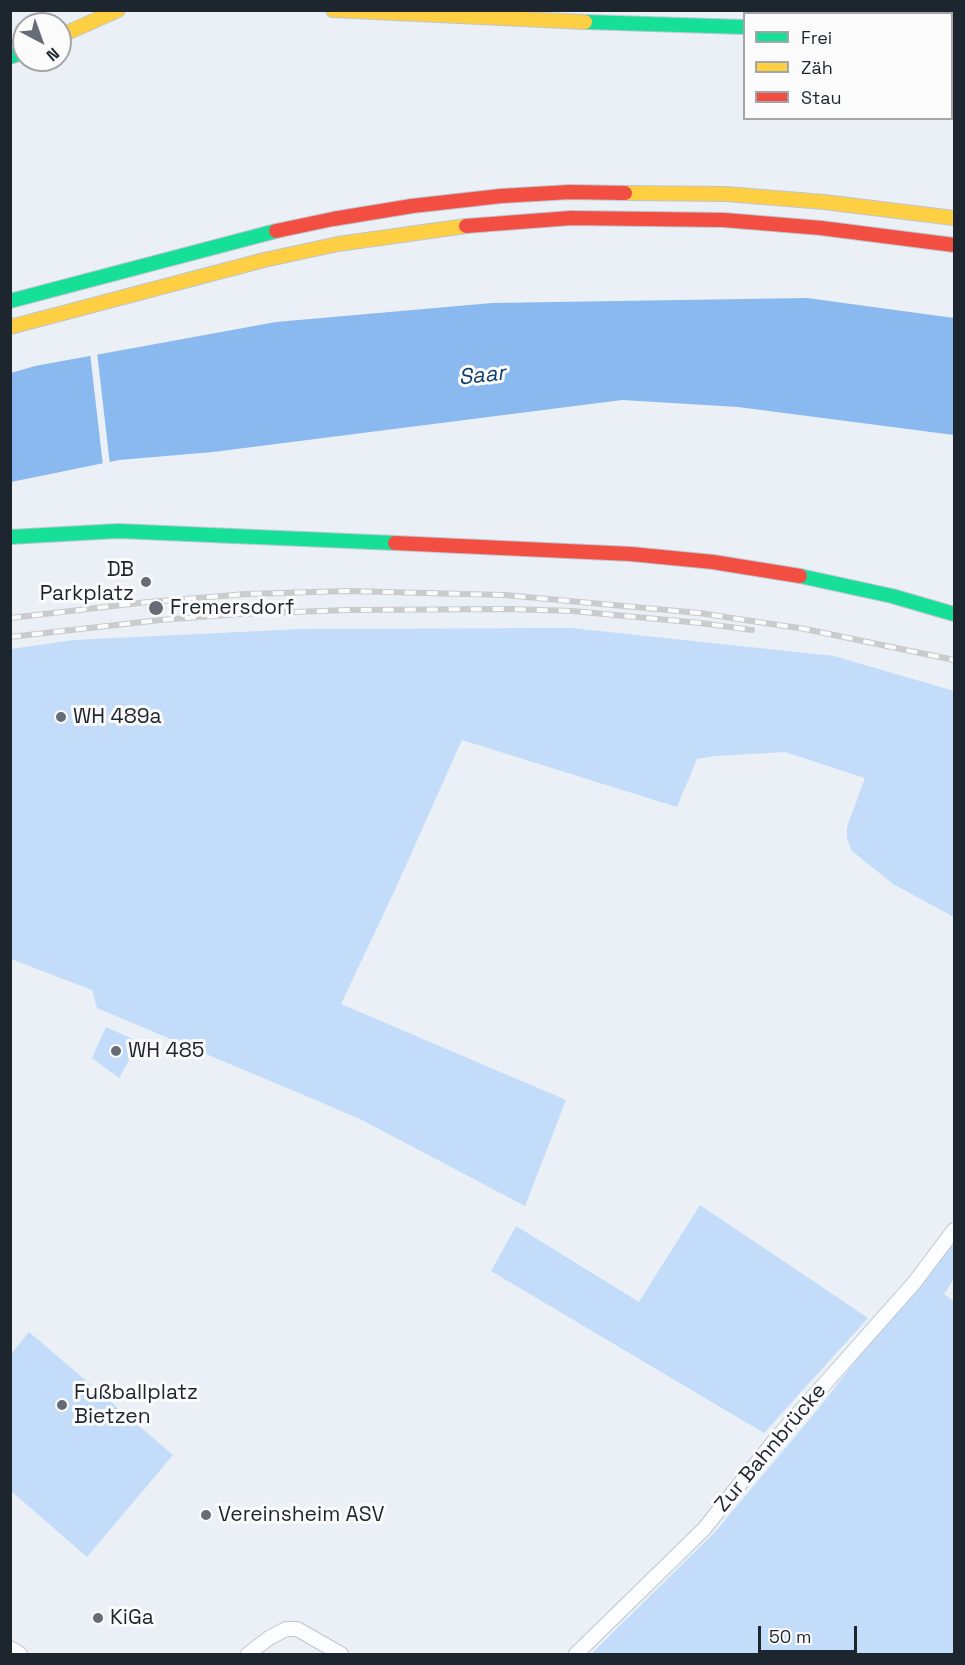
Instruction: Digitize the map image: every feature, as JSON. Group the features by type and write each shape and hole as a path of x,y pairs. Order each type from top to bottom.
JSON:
{"main road":[{"path":"72,30 118,10"},
{"path":"333,10 530,20 743,27"},
{"path":"10,301 290,228 412,206 501,196 570,192 726,194 824,202 954,219"},
{"path":"10,327 264,260 338,244 504,222 571,218 724,220 821,228 954,245"},
{"path":"10,537 118,531 631,554 783,572 892,596 954,614"}],"street":[{"path":"78,10 85,23"},
{"name":"Zur Bahnbrücke","path":"576,1654 704,1529 776,1440 914,1283 954,1230"},
{"path":"248,1654 268,1638 286,1629 297,1629 341,1654"},
{"path":"10,1648 20,1654"}],"shaded area":[{"path":"571,628 834,656 954,691 954,917 893,884 852,851 847,839 847,827 865,778 785,752 715,756 697,759 677,807 462,740 341,1004 566,1100 525,1206 358,1118 97,1008 92,990 11,959 11,649 74,640 302,629"},
{"path":"106,1027 139,1042 119,1078 92,1058"},
{"path":"700,1205 868,1318 764,1433 491,1271 516,1226 639,1302"},
{"path":"954,1233 954,1279 944,1294 954,1301 954,1654 591,1654 715,1532 819,1408"},
{"name":"Fußballplatz Bietzen","path":"29,1332 173,1455 87,1557 11,1491 11,1354"}],"water":[{"name":"Saar","path":"807,298 954,318 954,435 738,407 622,400 213,452 119,460 11,482 11,373 35,366 276,322 492,303"}],"pier":[{"path":"97,352 110,465 103,466 90,353"}],"railway":[{"path":"10,618 148,602 246,594 347,591 505,595 699,613 805,629 954,660"},
{"path":"10,637 160,620 347,610 572,611 752,630"}],"traffic: fast":[{"path":"585,22 743,27"},
{"path":"10,301 276,231"},
{"path":"10,537 118,531 395,543"},
{"path":"800,576 892,596 954,614"}],"traffic: slow":[{"path":"72,31 118,10"},
{"path":"333,10 585,22"},
{"path":"625,193 726,194 824,202 954,218"},
{"path":"10,327 264,260 338,244 466,226"}],"traffic: jam":[{"path":"276,231 412,206 501,196 570,192 625,193"},
{"path":"466,226 571,218 724,220 821,228 954,245"},
{"path":"395,543 631,554 713,562 800,576"}],"place":[{"name":"DB Parkplatz","path":"146,582"},
{"name":"Fremersdorf","path":"156,608"},
{"name":"WH 489a","path":"61,717"},
{"name":"WH 485","path":"116,1051"},
{"name":"Fußballplatz Bietzen","path":"62,1405"},
{"name":"Vereinsheim ASV","path":"206,1515"},
{"name":"KiGa","path":"98,1618"}]}
